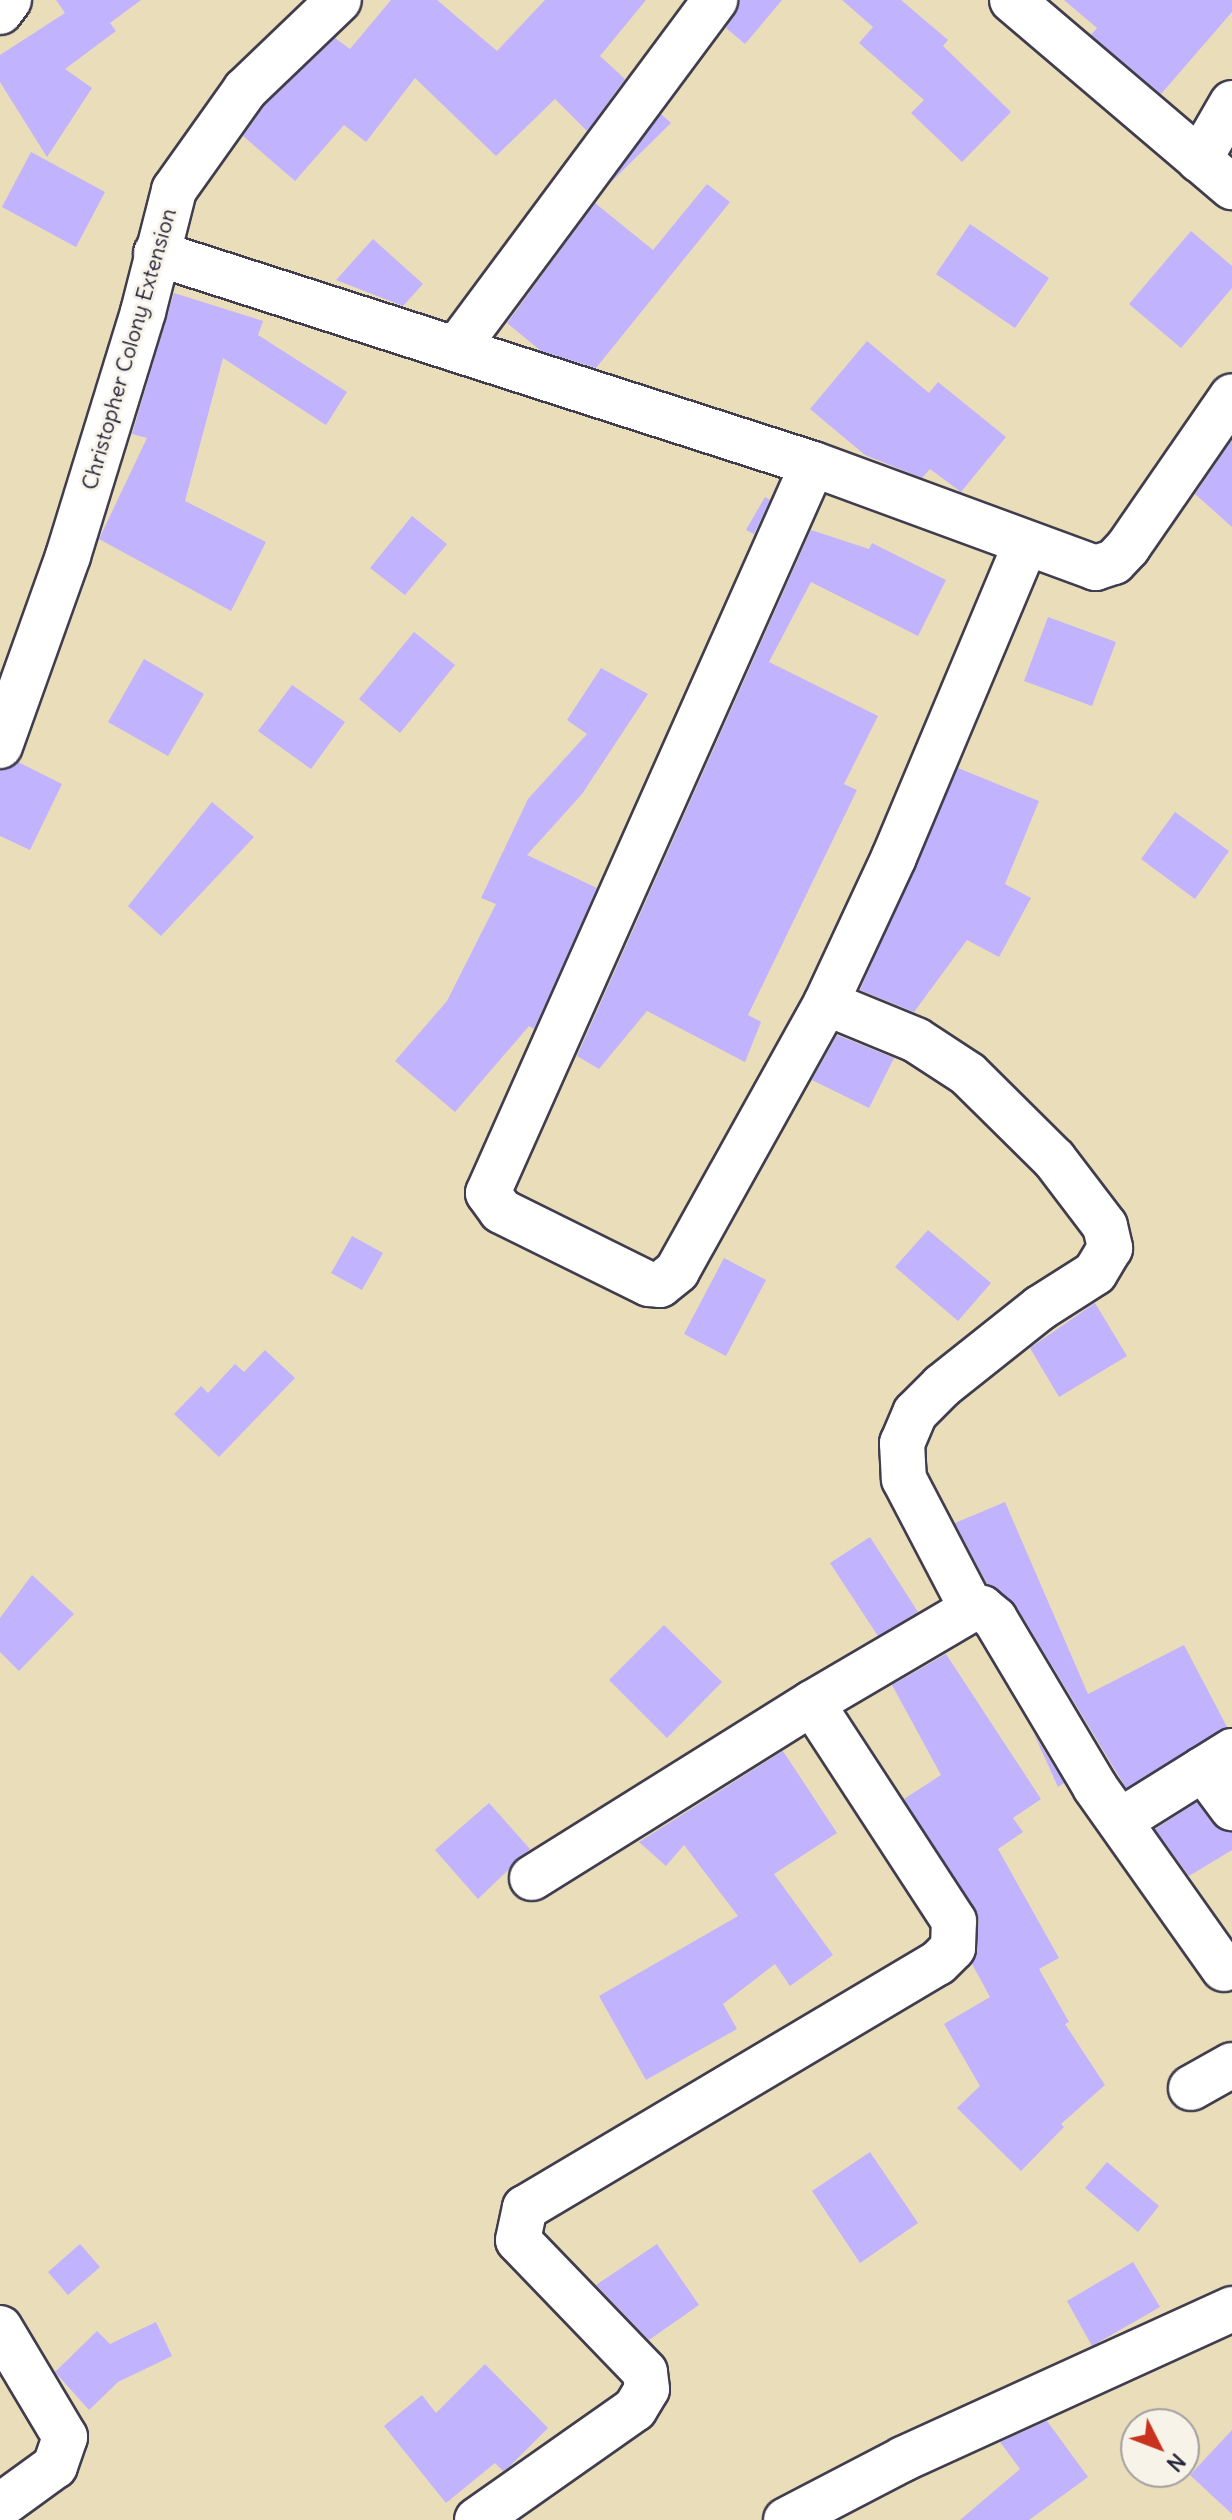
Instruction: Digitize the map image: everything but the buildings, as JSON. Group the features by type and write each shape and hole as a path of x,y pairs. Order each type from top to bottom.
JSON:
{"street":[{"path":"0,12 9,0"},
{"name":"Christopher Colony Extension","path":"0,746 68,556 174,190 189,164 245,90 339,0"},
{"path":"456,349 715,0"},
{"path":"1012,0 1232,187"},
{"path":"1199,160 1232,103"},
{"path":"156,253 813,464 1025,545 1095,568 1114,562 1232,396"},
{"path":"813,464 492,1177 490,1201 649,1284 667,1281 826,1003 894,857 1025,545"},
{"path":"826,1003 916,1040 968,1074 1054,1159 1105,1226 1110,1248 1095,1273 1040,1308 942,1386 915,1413 902,1443 904,1479 972,1609"},
{"path":"532,1878 812,1703 972,1609 982,1608 995,1619 1120,1821 1224,1969"},
{"path":"477,2520 635,2409 647,2389 642,2368 518,2240 525,2208 938,1963 953,1948 954,1921 812,1703"},
{"path":"1120,1821 1217,1760 1232,1808"},
{"path":"1191,2088 1232,2065"},
{"path":"786,2520 847,2507 1232,2309"},
{"path":"0,2328 65,2437 55,2466 0,2506"}]}
